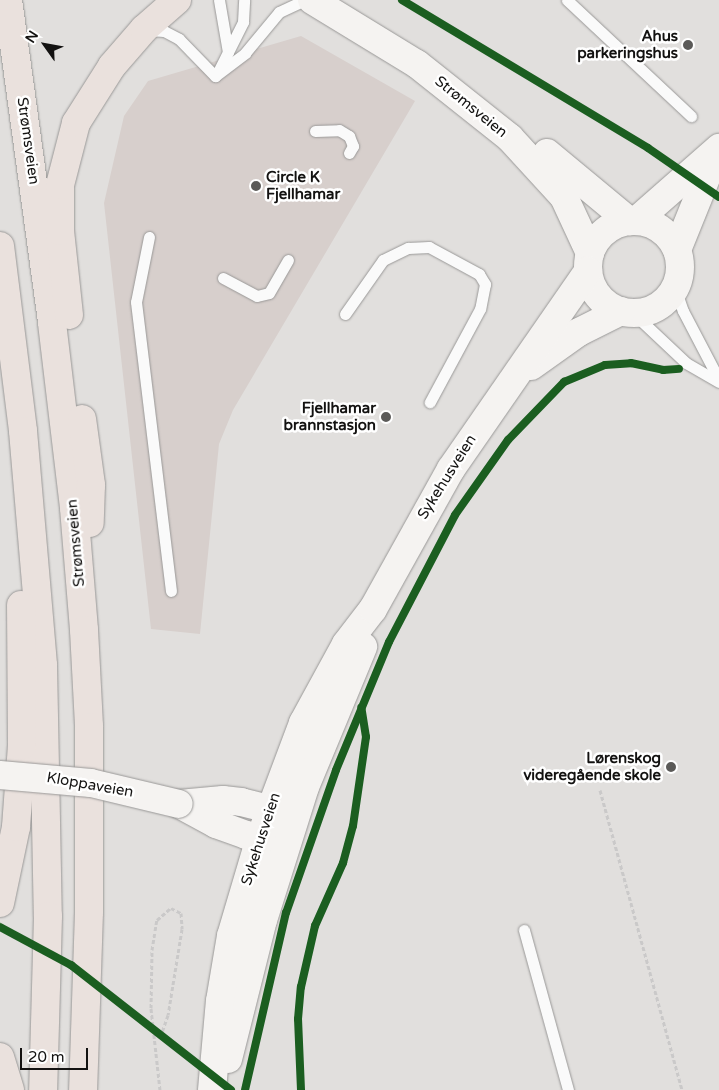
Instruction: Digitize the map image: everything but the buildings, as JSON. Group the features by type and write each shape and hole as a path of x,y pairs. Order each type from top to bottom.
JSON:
{"highway":[{"name":"Strømsveien","path":"8,0 74,508 89,727 89,912 83,1090"},
{"path":"89,727 91,485 60,231 60,185 67,149 86,103 144,29 177,0"},
{"path":"0,246 25,451 43,665 48,916 43,1090"},
{"path":"0,349 20,592 23,669 16,827 0,903"},
{"path":"0,1057 10,1090"}],"main road":[{"name":"Strømsveien","path":"312,0 417,64 510,138 564,197 589,262"},
{"name":"Strømsveien","path":"351,0 451,67 562,168 632,221"},
{"path":"718,149 677,250 680,269 675,288 662,304 627,312 602,300 595,292 589,262 601,235 632,221 718,149"},
{"path":"632,221 656,227 677,250"},
{"name":"Sykehusveien","path":"212,1090 226,960 260,838 303,723 346,644 373,609 451,469 497,400 517,377 589,262"},
{"name":"Sykehusveien","path":"517,377 563,342 627,312"},
{"name":"Sykehusveien","path":"218,1090 263,920 292,828 326,734 361,652 373,609"},
{"name":"Kloppaveien","path":"0,775 91,783 179,804 216,824 260,838"},
{"name":"Kloppaveien","path":"179,804 223,800 270,810 292,828"},
{"path":"260,838 276,836 292,828"}],"lane":[{"path":"219,0 228,54"},
{"path":"216,76 243,22 244,0"},
{"path":"216,76 245,53 279,12 305,0"},
{"path":"567,0 691,116"},
{"path":"144,29 164,31 180,39 216,76"},
{"path":"315,131 339,130 349,136 353,146 349,153"},
{"path":"149,237 136,302 172,591"},
{"path":"345,314 383,260 408,248 429,247 479,274 485,284 480,310 430,402"},
{"path":"223,278 258,296 269,293 288,260"},
{"path":"675,288 683,311 719,381"},
{"path":"627,312 686,363 719,381"},
{"path":"524,930 568,1090"}],"path":[{"path":"600,790 682,1090"},
{"path":"160,1090 151,1008 152,950 157,920 162,913 171,908 181,913 179,948 168,1015 161,1035"},
{"path":"146,1023 169,1041"}],"shaded area":[{"path":"301,36 415,101 233,410 219,444 200,634 151,629 104,203 124,116 148,81"}],"cycle path":[{"path":"402,0 648,148 719,197"},
{"path":"245,1090 286,913 336,770 389,642 455,515 508,440 564,382 605,365 631,363 663,370 679,369"},
{"path":"301,1090 298,1019 301,987 315,926 343,863 353,826 366,737 361,707"},
{"path":"0,927 71,965 231,1090"}],"place":[{"name":"Ahus parkeringshus","path":"688,45"},
{"name":"Circle K Fjellhamar","path":"256,186"},
{"name":"Fjellhamar brannstasjon","path":"386,417"},
{"name":"Lørenskog videregående skole","path":"671,767"}]}
